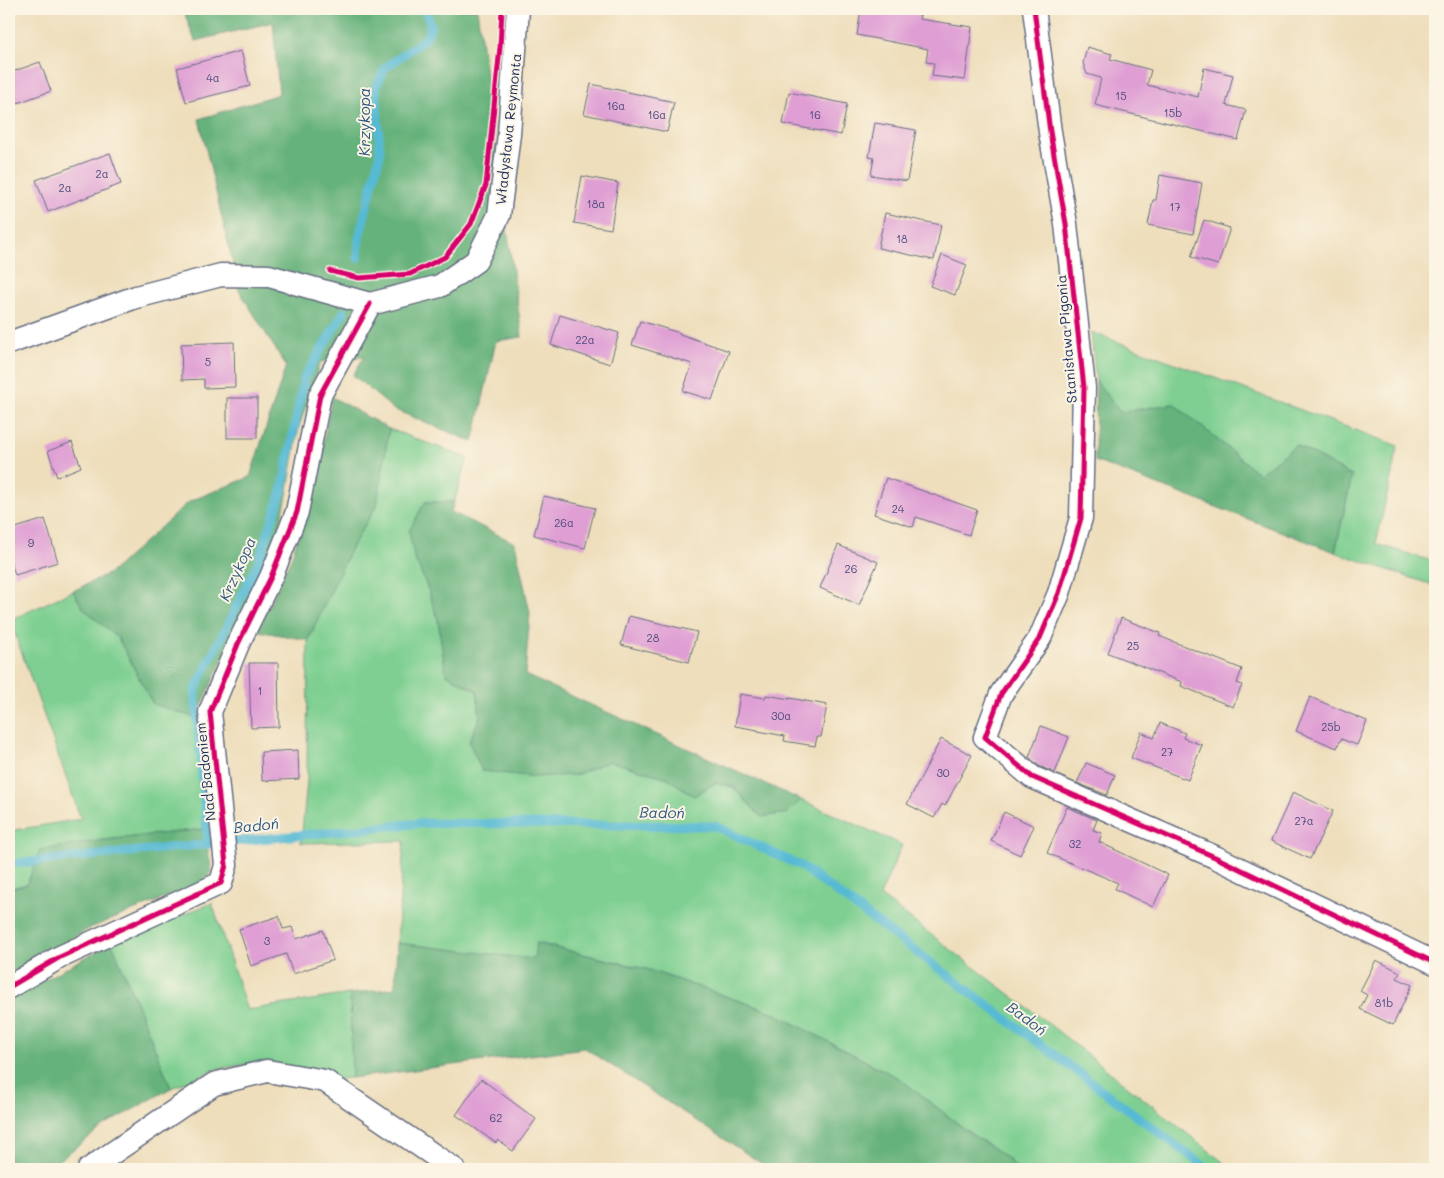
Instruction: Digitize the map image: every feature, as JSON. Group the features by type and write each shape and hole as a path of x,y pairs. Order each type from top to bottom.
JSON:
{"street":[{"name":"Władysława Reymonta","path":"9,343 136,297 221,275 269,276 370,304 440,286 476,260 499,215 509,134 518,9"},
{"name":"Stanisława Pigonia","path":"1034,9 1050,132 1066,224 1084,388 1081,518 1059,594 1040,638 1001,694 985,737 1032,777 1215,857 1435,964"},
{"name":"Nad Badoniem","path":"9,987 60,958 221,883 226,865 210,712 238,644 271,578 297,512 320,395 370,304"},
{"path":"89,1169 214,1084 267,1071 325,1081 454,1169"}],"green space":[{"path":"183,9 477,9 522,337 496,341 473,442 393,409 353,375 364,357 320,362 299,427 286,500 278,532 196,718 153,704 118,638 83,608 73,591 110,573 190,501 250,477 286,366 239,290 199,119 279,94 273,22 195,41"},
{"path":"1091,332 1398,446 1376,544 1435,562 1435,586 1335,552 1352,476 1296,445 1259,474 1174,404 1120,412 1096,381"},
{"path":"1096,381 1120,412 1174,404 1259,474 1296,445 1352,476 1335,552 1095,461"},
{"path":"332,397 389,429 377,505 351,548 308,640 258,631 292,556 318,473"},
{"path":"389,429 468,458 454,502 426,502 414,557 427,586 438,620 446,674 477,691 480,717 469,742 576,775 609,761 668,778 694,796 715,783 733,787 761,817 787,813 801,800 902,845 880,896 1045,1021 1232,1169 1018,1169 1003,1155 970,1133 900,1079 772,1012 646,969 537,943 534,960 397,943 404,841 301,843 307,782 308,640 351,548 377,505"},
{"path":"425,502 454,502 451,512 515,543 530,613 525,675 801,800 788,813 761,817 734,787 715,783 694,796 668,778 609,761 576,775 535,777 482,771 469,742 480,717 477,691 446,674 438,620 427,586 414,557 409,531"},
{"path":"73,591 83,608 118,638 153,704 196,718 204,829 97,841 27,884 9,889 9,831 81,819 10,620"},
{"path":"204,829 212,872 200,884 90,928 9,975 9,889 27,884 40,850 97,841"},
{"path":"212,903 247,1010 350,994 352,1078 340,1079 267,1061 217,1069 171,1088 112,943"},
{"path":"112,943 171,1088 104,1126 47,1169 9,1169 9,999"},
{"path":"397,943 534,959 536,943 646,969 772,1012 900,1079 970,1133 1003,1155 1018,1169 770,1169 585,1048 352,1078 350,994 395,988"}],"building":[{"path":"861,9 889,9 920,15 919,19 972,27 965,80 932,76 934,63 926,62 928,49 857,35"},
{"path":"1087,47 1112,54 1110,59 1151,70 1147,85 1198,97 1204,68 1233,75 1226,105 1246,110 1238,140 1095,105 1101,78 1087,74 1083,63"},
{"path":"241,51 250,86 186,102 177,68"},
{"path":"40,62 51,91 9,106 9,73"},
{"path":"591,84 674,102 667,132 584,114"},
{"path":"789,92 847,104 841,135 783,124"},
{"path":"875,123 916,130 907,181 871,175 874,158 869,157"},
{"path":"110,153 121,184 48,212 36,180"},
{"path":"1160,175 1202,183 1193,234 1148,225 1153,200 1156,200"},
{"path":"582,176 618,183 611,229 574,223"},
{"path":"885,213 941,225 934,260 878,248"},
{"path":"1204,220 1230,228 1218,265 1191,257"},
{"path":"942,255 967,265 955,295 930,286"},
{"path":"560,315 619,333 610,364 551,345"},
{"path":"640,321 729,351 712,400 683,391 692,364 632,345"},
{"path":"234,342 235,387 204,388 204,379 182,380 181,344"},
{"path":"227,398 257,398 257,438 227,438"},
{"path":"72,442 81,467 57,477 48,451"},
{"path":"886,478 977,510 969,535 916,517 913,527 874,514"},
{"path":"544,496 595,508 585,548 534,535"},
{"path":"45,519 58,562 15,575 9,555 9,530"},
{"path":"838,545 878,562 859,605 820,588"},
{"path":"629,616 697,632 689,662 621,645"},
{"path":"1121,618 1160,633 1159,636 1242,669 1237,683 1242,685 1233,707 1181,686 1182,682 1108,653"},
{"path":"249,663 278,663 279,727 251,728"},
{"path":"740,694 765,698 766,695 790,698 827,705 821,737 817,737 815,746 784,741 785,736 735,726"},
{"path":"1310,697 1367,721 1357,745 1341,739 1337,748 1296,731"},
{"path":"1160,723 1185,733 1183,738 1202,745 1188,780 1131,758 1141,732 1154,738"},
{"path":"1041,726 1069,737 1055,773 1039,766 1029,757"},
{"path":"941,739 972,755 945,806 942,804 934,818 907,804"},
{"path":"298,750 299,779 262,781 261,752"},
{"path":"1086,763 1115,775 1107,795 1077,783"},
{"path":"1293,792 1333,811 1310,859 1271,841"},
{"path":"1067,807 1097,820 1093,830 1102,833 1099,842 1168,875 1153,907 1115,889 1118,883 1047,853"},
{"path":"1004,812 1034,826 1020,855 991,841"},
{"path":"279,916 283,929 292,927 296,939 323,930 333,960 293,974 286,954 251,966 239,929"},
{"path":"1376,960 1400,972 1397,978 1412,985 1393,1025 1360,1009 1367,995 1360,991"},
{"path":"481,1079 536,1119 513,1151 498,1140 496,1143 456,1115"}],"waterway":[{"name":"Krzykopa","path":"358,258 359,238 380,154 376,87 385,68 426,38 431,26 425,9"},
{"name":"Krzykopa","path":"208,844 195,690 258,563 282,491 304,378 344,312"},
{"name":"Badoń","path":"9,864 422,823 715,826 801,866 1208,1169"}],"cycle path":[{"path":"330,271 359,278 410,274 445,257 471,224 486,185 502,9"},
{"path":"1034,9 1050,132 1066,224 1084,388 1081,518 1059,593 1040,638 1001,694 985,737 1032,777 1215,857 1435,963"},
{"path":"9,987 60,957 221,883 226,865 210,712 238,644 271,577 297,512 320,395 370,304"}]}
